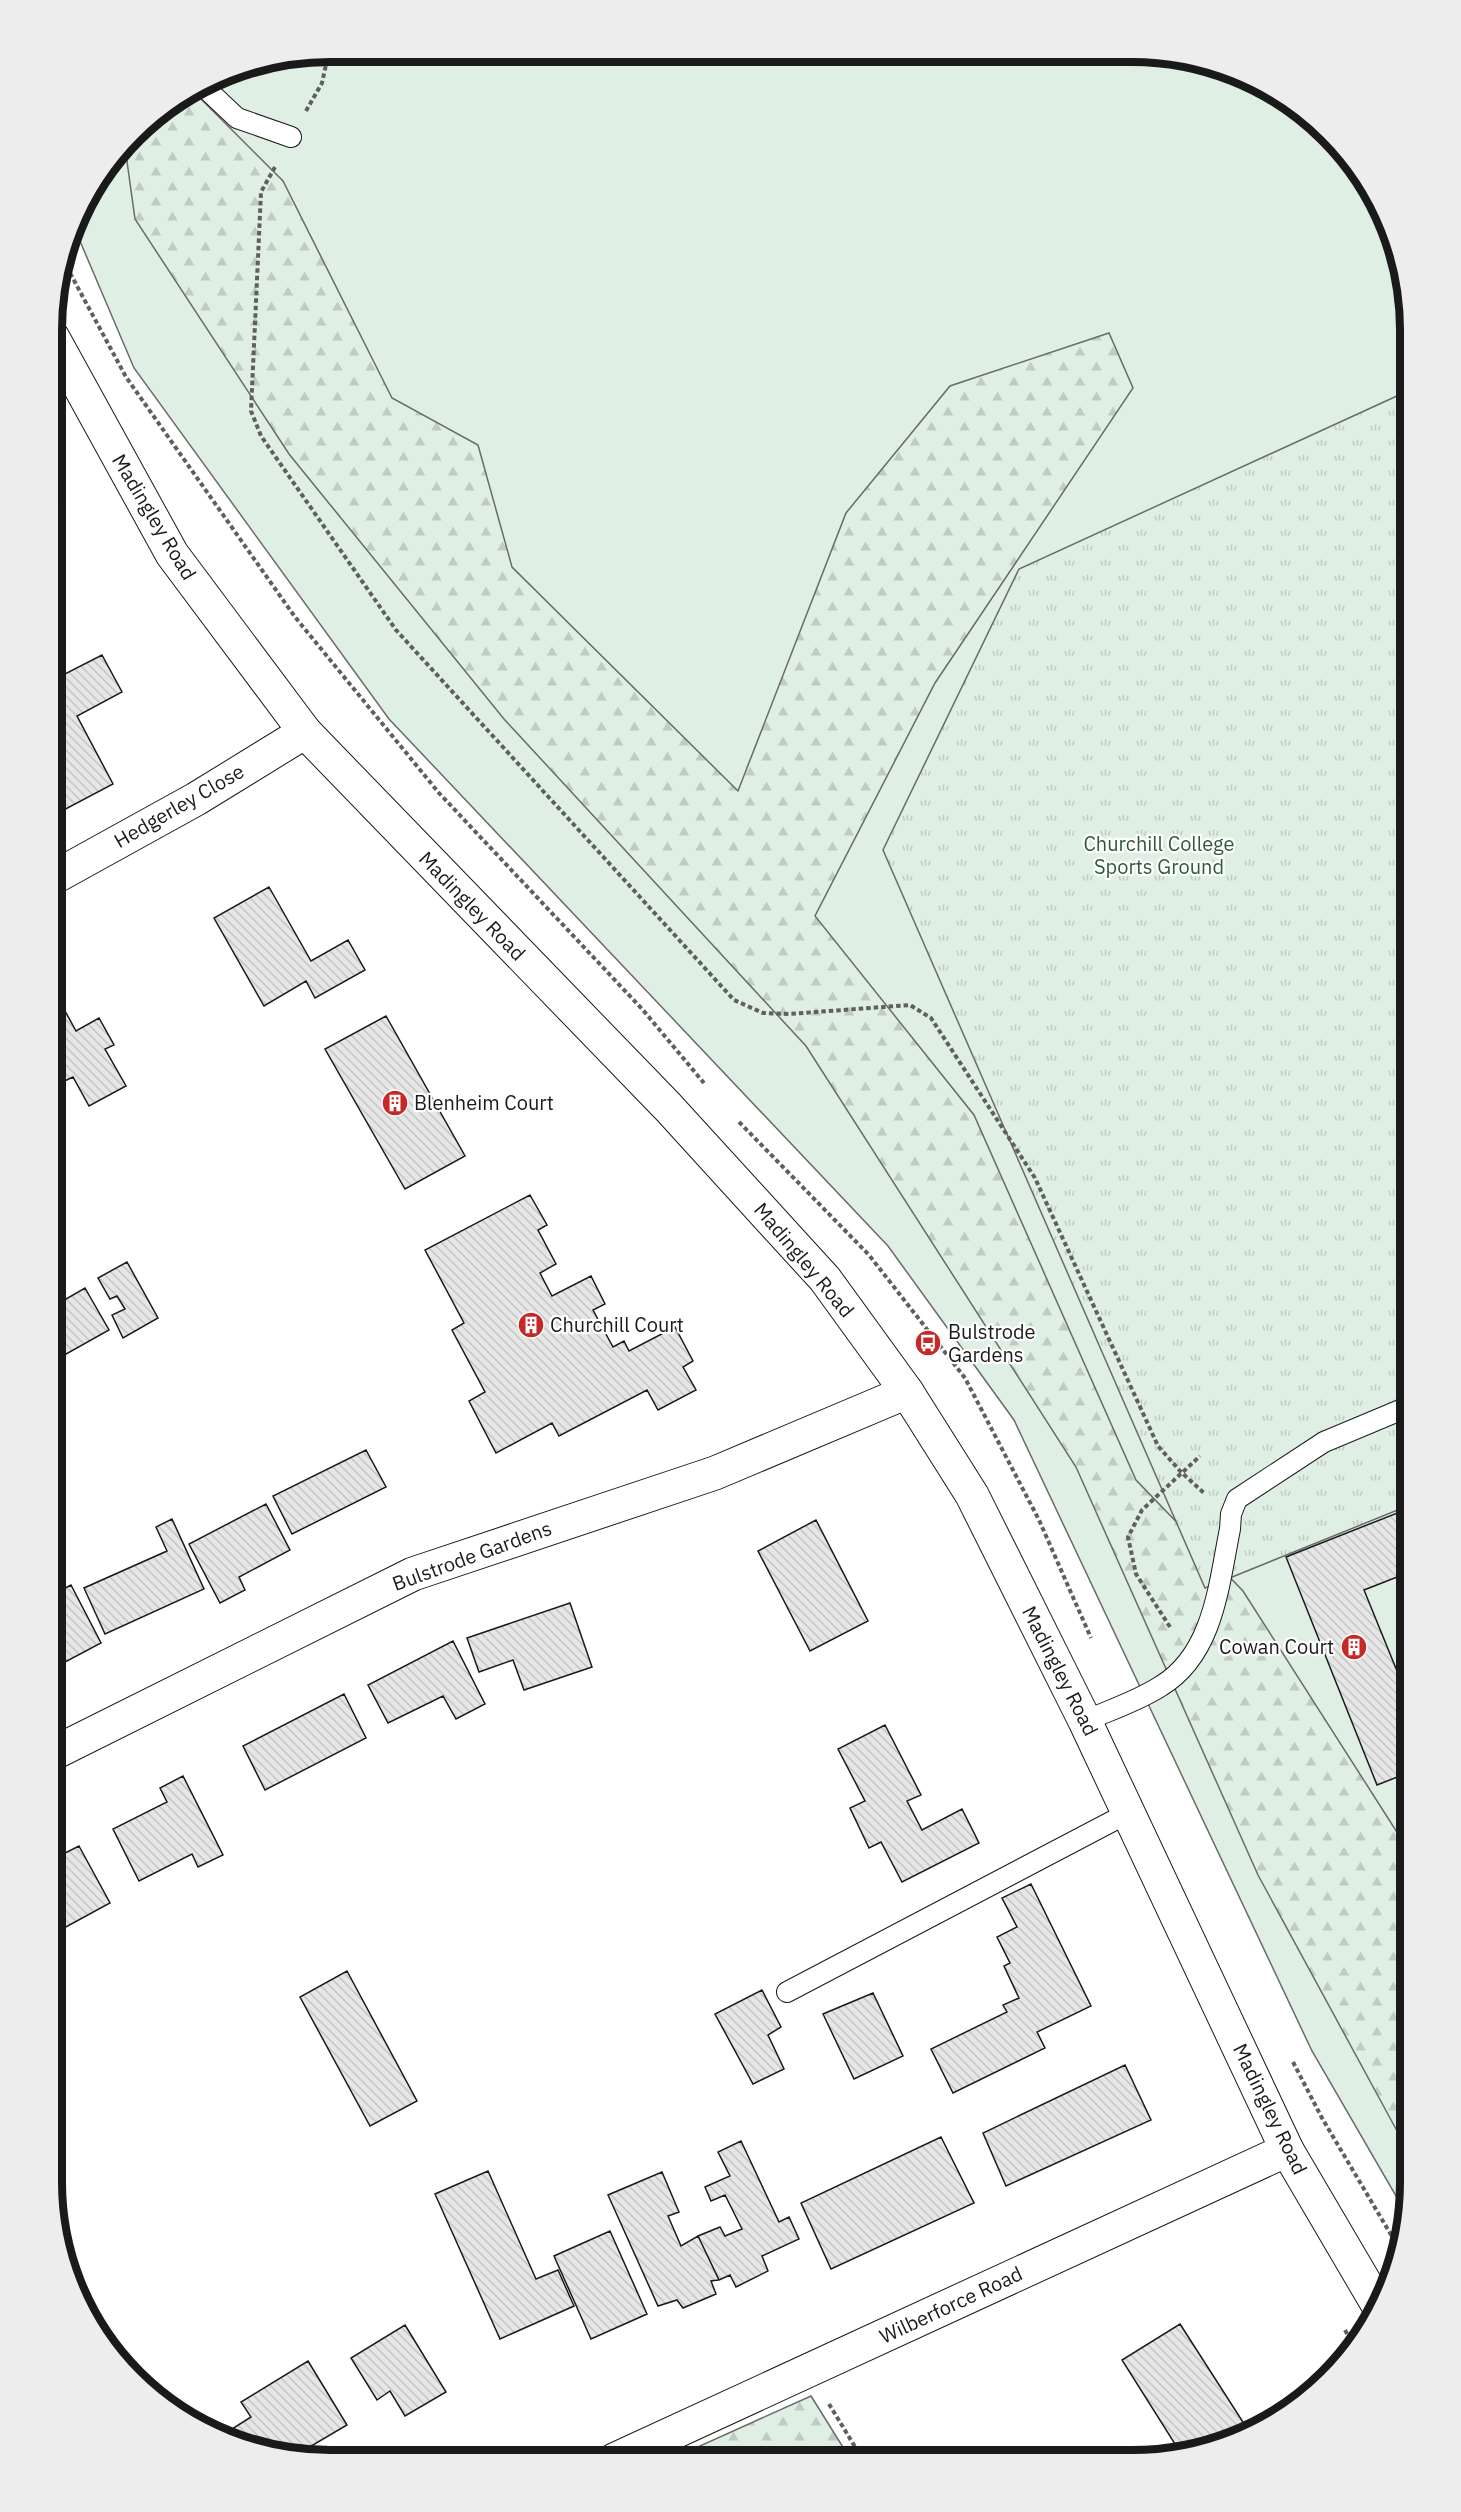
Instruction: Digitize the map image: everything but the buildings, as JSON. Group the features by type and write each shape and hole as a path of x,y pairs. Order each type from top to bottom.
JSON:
{"main road":[{"name":"Madingley Road","path":"62,354 172,554 305,732 676,1116 825,1279 908,1392 972,1495 1085,1721 1287,2150 1374,2297"},
{"name":"Hedgerley Close","path":"62,873 196,799 305,732"},
{"name":"Bulstrode Gardens","path":"62,1749 413,1574 715,1473 908,1392"},
{"name":"Wilberforce Road","path":"636,2450 1287,2150"}],"lane":[{"path":"208,91 237,118 291,137"},
{"path":"1085,1721 1162,1686 1186,1664 1211,1621 1231,1514 1237,1499 1324,1442 1400,1410"},
{"path":"787,1992 1128,1813"}],"path":[{"path":"326,62 322,83 261,192 251,411 261,436 396,630 734,1000 763,1013 789,1014 910,1005 931,1018 1035,1178 1158,1446 1180,1472 1231,1514"},
{"path":"1186,1664 1176,1636 1136,1574 1128,1537 1142,1510 1200,1455"},
{"path":"1341,2324 1349,2338"},
{"path":"809,2371 857,2450"}],"green space":[{"path":"312,62 1149,62 1184,67 1218,76 1266,97 1295,117 1321,140 1354,180 1372,211 1385,243 1397,294 1400,329 1399,2201 1312,2051 1014,1420 888,1246 389,719 134,368 78,237 97,195 117,166 140,140 166,117 195,97 243,76 294,64"},
{"path":"198,96 283,181 392,398 478,445 512,567 738,791 846,513 950,386 1109,333 1133,388 935,683 815,916 974,1115 1136,1480 1243,1591 1400,1837 1400,2136 1258,1875 1076,1467 806,1046 504,719 289,454 135,219 126,155 166,117"},
{"name":"Churchill College Sports Ground","path":"1400,395 1400,1509 1205,1588 883,850 1019,569"},
{"path":"811,2396 845,2450 691,2450"}],"place":[{"name":"Blenheim Court","path":"395,1103"},
{"name":"Churchill Court","path":"531,1325"},
{"name":"Bulstrode Gardens","path":"928,1343"},
{"name":"Cowan Court","path":"1354,1647"}]}
